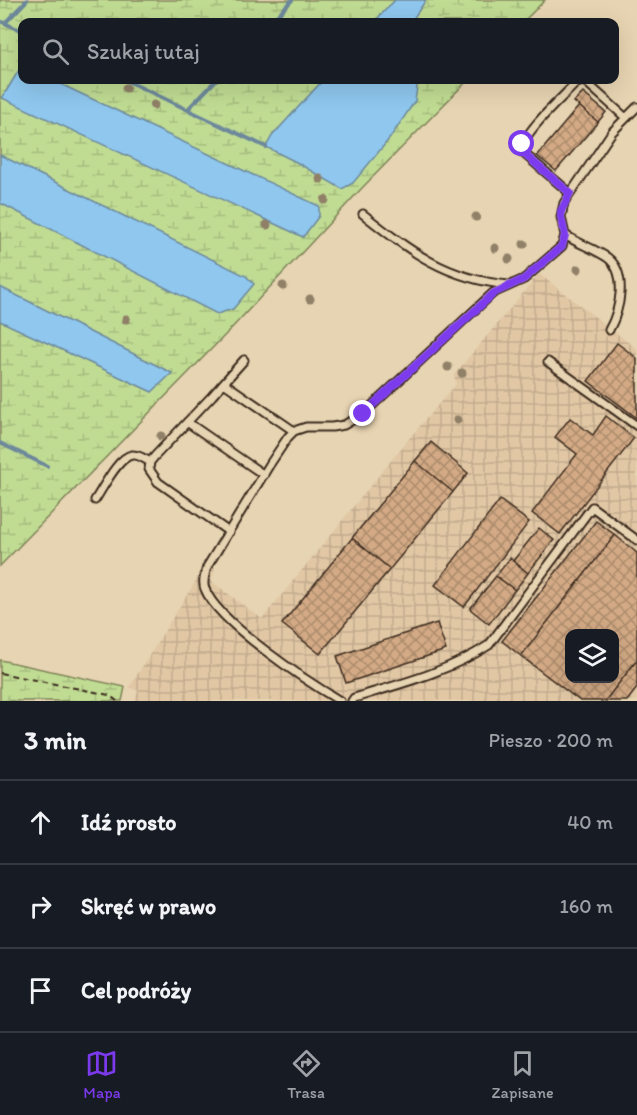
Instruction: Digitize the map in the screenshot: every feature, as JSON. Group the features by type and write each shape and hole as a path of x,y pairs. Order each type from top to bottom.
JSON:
{"lane":[{"path":"570,193 521,151 522,144 529,134 575,84"},
{"path":"587,84 626,118"},
{"path":"340,701 303,679 239,628 210,599 204,587 207,567 288,437 294,431 306,427 344,425 363,414 494,293 524,279 562,246 565,235 561,217 564,203 595,155 637,106"},
{"path":"363,214 398,242 441,268 485,283 509,285"},
{"path":"565,235 607,258 615,265 619,278 618,308 609,330"},
{"path":"229,532 158,482 149,469 150,462 244,360"},
{"path":"548,362 637,426"},
{"path":"224,383 294,431"},
{"path":"188,422 264,475"},
{"path":"95,500 123,459 131,455 150,462"},
{"path":"352,701 354,698 441,671 471,657 489,645 592,507 637,540"}],"path":[{"path":"0,673 109,695 117,701"}],"shaded area":[{"path":"539,274 637,349 637,701 135,701 138,690 129,688 200,574 202,565 215,570 211,581 262,619 456,384 454,375"}],"green space":[{"path":"0,0 545,0 527,18 18,18 18,84 464,84 362,188 229,331 0,566"},
{"path":"0,660 125,687 122,701 0,701"}],"water":[{"path":"395,0 426,0 414,18 378,18"},
{"path":"18,72 18,84 60,84 319,206 319,216 303,237 2,98"},
{"path":"319,84 417,84 415,101 390,138 353,183 342,189 266,147 272,136"},
{"path":"0,155 246,276 254,284 233,309 217,314 0,203"},
{"path":"0,287 172,373 152,392 0,321"}],"building":[{"path":"583,93 606,112 598,122 574,102"},
{"path":"579,106 598,122 556,171 537,156"},
{"path":"617,343 637,358 637,418 588,381"},
{"path":"606,416 634,438 560,534 532,513 577,454 555,437 570,418 593,435"},
{"path":"431,442 468,473 453,492 415,461"},
{"path":"415,461 453,492 390,569 352,538"},
{"path":"500,500 529,522 464,607 435,585"},
{"path":"596,521 615,535 521,656 502,641"},
{"path":"539,528 554,540 528,573 513,561"},
{"path":"615,535 637,553 637,660 605,701 580,701 521,656"},
{"path":"352,538 390,569 320,654 282,624"},
{"path":"510,558 528,573 515,590 496,576"},
{"path":"496,576 515,590 489,624 470,609"},
{"path":"437,623 446,650 346,683 337,656"},
{"path":"637,660 637,688 627,701 605,701"}],"waterway":[{"path":"5,23 27,0"},
{"path":"275,18 292,0"},
{"path":"0,21 18,29"},
{"path":"133,84 266,147"},
{"path":"188,109 212,84"},
{"path":"0,443 47,466"}],"route":[{"path":"363,414 494,293 529,276 565,242 561,211 570,193 521,151 522,144"}]}
